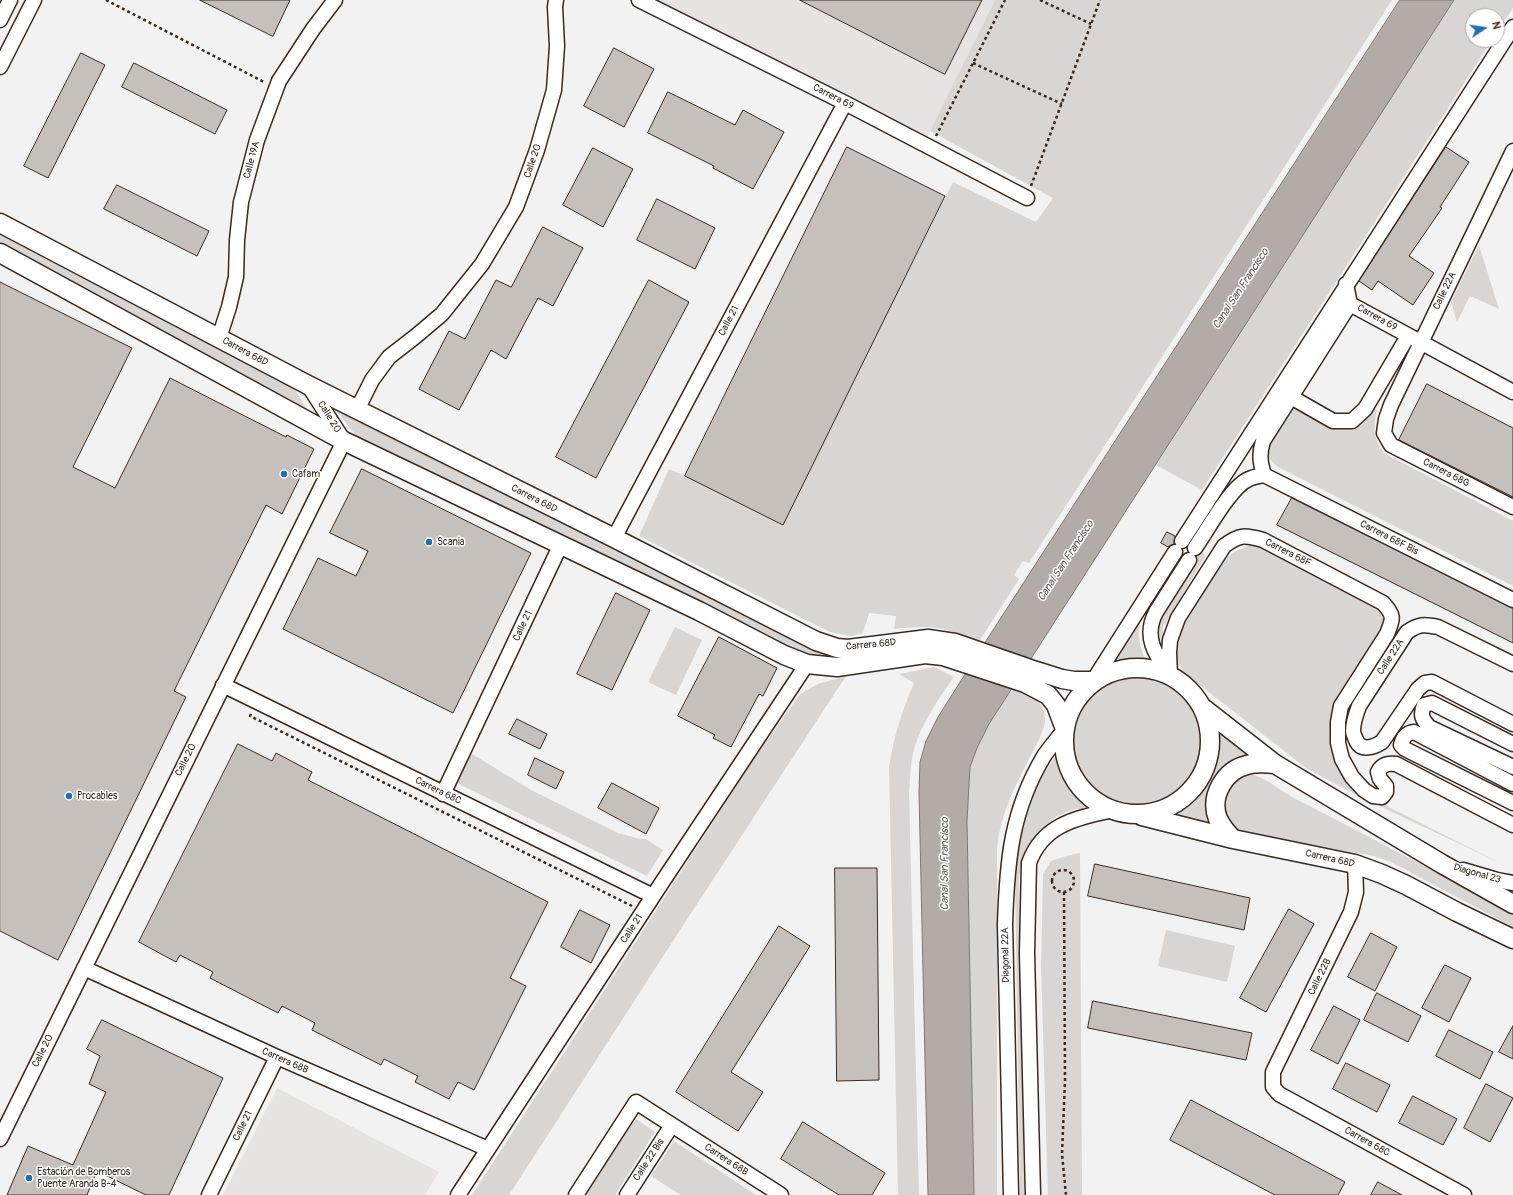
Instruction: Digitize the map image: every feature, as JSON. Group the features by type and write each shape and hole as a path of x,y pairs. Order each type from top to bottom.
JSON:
{"main road":[{"name":"Carrera 68D","path":"0,223 308,385 816,641 837,648 848,649 928,639 941,640 965,654 1028,676 1093,682"},
{"name":"Carrera 68D","path":"0,253 344,441 699,611 784,656 807,664 837,667 925,654 965,654"},
{"path":"1202,707 1209,728 1209,750 1204,770 1192,789 1176,803 1155,812 1135,814 1113,810 1097,802 1082,790 1072,774 1065,756 1065,729 1070,711 1079,695 1093,682 1107,673 1133,667 1150,668 1170,675 1188,689 1202,707 1275,764 1442,864 1513,904"},
{"name":"Carrera 68D","path":"1028,676 1052,699 1065,729"},
{"path":"1233,838 1223,829 1217,817 1216,803 1218,790 1225,778 1235,769 1248,764 1275,764"},
{"name":"Carrera 68D","path":"1135,814 1233,838 1355,864 1400,882 1513,939"}],"street":[{"path":"0,20 10,0"},
{"path":"0,67 34,0"},
{"name":"Calle 19A","path":"219,338 229,307 236,277 237,240 241,202 257,140 280,82 313,29 335,0"},
{"name":"Calle 20","path":"357,410 372,380 389,357 442,314 482,264 516,207 537,150 554,90 557,46 556,0"},
{"name":"Carrera 69","path":"639,0 845,103 1027,198"},
{"path":"1093,682 1346,284 1513,27"},
{"name":"Calle 21","path":"614,538 845,103"},
{"name":"Calle 22A","path":"1384,433 1386,419 1414,339 1513,151"},
{"name":"Carrera 69","path":"1346,284 1350,304 1513,392"},
{"path":"1170,675 1157,657 1151,642 1150,630 1152,619 1232,493 1240,484 1249,479 1264,475 1260,464 1259,453 1263,441 1350,304"},
{"path":"1291,397 1333,421 1352,420 1365,409 1414,339"},
{"name":"Calle 20","path":"0,1139 344,441 308,385"},
{"name":"Carrera 68G","path":"1384,433 1392,445 1513,508"},
{"name":"Carrera 68F Bis","path":"1264,475 1513,600"},
{"name":"Carrera 68F","path":"1170,675 1168,653 1170,640 1178,618 1224,546 1236,538 1248,536 1263,540 1383,603 1391,611"},
{"name":"Calle 21","path":"443,794 561,544"},
{"name":"Calle 22A","path":"1391,611 1392,621 1387,634 1341,706 1338,722 1338,743 1342,759 1352,777 1364,790 1373,796 1382,797 1386,792 1386,786 1380,779 1378,772 1381,767 1388,763 1396,764 1513,825"},
{"name":"Calle 22A","path":"1513,664 1438,627 1426,624 1416,626 1407,632 1359,706 1353,732 1358,744 1364,748 1374,747 1382,742 1418,689 1425,683 1432,682 1513,724"},
{"name":"Calle 21","path":"458,1195 653,896 807,664"},
{"name":"Carrera 68C","path":"223,685 653,896"},
{"path":"1513,744 1432,703 1424,705 1421,714 1423,720 1429,727 1513,767"},
{"name":"Diagonal 22A","path":"1011,1195 1005,932 1006,881 1011,841 1024,795 1045,754 1065,729"},
{"path":"1513,784 1414,732 1409,733 1403,738 1401,745 1405,749 1513,804"},
{"name":"Diagonal 22A","path":"1033,1195 1027,952 1029,863 1033,852 1042,839 1062,824 1113,810"},
{"name":"Calle 22B","path":"1273,1087 1273,1072 1351,912 1356,892 1355,864"},
{"name":"Diagonal 23","path":"1442,864 1497,880 1513,883"},
{"name":"Carrera 68B","path":"84,968 277,1057 488,1149"},
{"name":"Calle 21","path":"209,1195 277,1057"},
{"name":"Carrera 68C","path":"1273,1087 1279,1094 1464,1195"},
{"name":"Carrera 68B","path":"576,1195 636,1102 781,1195"},
{"name":"Calle 22 Bis","path":"627,1195 672,1125"}],"path":[{"path":"106,0 268,84"},
{"path":"931,148 1005,0"},
{"path":"1040,0 1091,24"},
{"path":"1027,198 1100,0"},
{"path":"973,63 1062,104"},
{"path":"256,701 250,716 643,912"},
{"path":"1064,870 1070,873 1074,879 1070,889 1064,892 1056,890 1052,884 1054,874 1057,871 1064,870"},
{"path":"1064,892 1064,1080 1062,1154 1066,1195"}],"shaded area":[{"path":"656,0 995,0 926,140"},
{"path":"995,0 1392,0 1029,563 1023,561 1014,575 1019,579 978,643 967,637 938,628 918,627 894,629 896,616 869,613 863,633 851,636 830,632 639,536 669,469 685,476 838,412 953,182 1036,222 1053,198 930,131"},
{"path":"1454,0 1513,0 1513,8 1505,20 1505,8 1465,8 1465,48 1487,48 1202,490 1156,465"},
{"path":"0,233 294,388 306,408 0,245"},
{"path":"1479,245 1499,309 1470,296 1457,322 1451,302"},
{"path":"333,406 450,468 776,632 821,654 842,659 804,655 638,571 356,436"},
{"path":"1292,407 1339,429 1348,428 1371,408 1377,410 1375,433 1380,448 1384,453 1513,521 1513,586 1278,467 1269,458 1269,443"},
{"path":"1250,545 1258,546 1383,610 1386,624 1334,717 1359,792 1500,863 1358,796 1306,768 1191,678 1179,665 1175,656 1179,635 1194,607 1225,560 1232,553"},
{"path":"1199,551 1206,555 1163,627 1165,647 1161,640 1159,626 1160,618"},
{"path":"1180,555 1183,556 1141,620 1139,640 1145,659 1109,663"},
{"path":"675,627 702,640 676,695 648,682"},
{"path":"934,667 954,677 927,718 917,740 911,764 909,792 919,1195 898,1195 889,766 899,724 914,683 899,674"},
{"path":"846,676 509,1195 472,1195 752,762 800,694 818,684"},
{"path":"1143,676 1156,678 1173,686 1183,694 1191,704 1199,721 1201,740 1199,759 1191,776 1183,786 1173,794 1156,802 1131,804 1118,802 1101,794 1091,786 1083,776 1075,759 1073,734 1075,721 1083,704 1091,694 1101,686 1118,678"},
{"path":"1012,689 1030,694 1037,699 1044,712 1045,723 1039,740 1008,804 1001,825 997,848 997,1195 974,1195 967,821 968,781 972,758 976,748 993,717"},
{"path":"1218,730 1254,758 1221,771 1211,783 1208,804 1219,829 1170,819 1192,804 1208,783 1216,757"},
{"path":"469,752 531,790 618,833 640,839 646,839 663,850 647,876 455,782"},
{"path":"1058,753 1065,775 1075,795 1092,808 1075,809 1057,816 1041,830 1024,853 1019,876 1024,1195 1020,1195 1015,875 1021,837 1032,799 1045,773"},
{"path":"1247,774 1254,775 1267,781 1291,797 1513,913 1513,927 1391,862 1374,856 1245,832 1231,827 1224,817 1224,787 1238,776"},
{"path":"1080,853 1082,1195 1048,1195 1041,967 1043,874 1051,861"},
{"path":"1166,930 1235,946 1227,982 1158,966"},
{"path":"277,1088 439,1172 425,1195 223,1195"},
{"path":"635,1118 655,1132 615,1195 586,1195"},
{"path":"674,1141 756,1195 681,1195 651,1176"}],"water":[{"name":"Canal San Francisco","path":"1400,0 1454,0 989,724 977,748 970,767 967,821 974,1195 928,1195 919,792 920,762 926,741 938,717 986,641"}],"building":[{"path":"200,0 290,0 273,36"},
{"path":"800,0 982,0 945,74"},
{"path":"614,48 654,69 624,127 584,106"},
{"path":"81,53 105,65 48,178 24,166"},
{"path":"134,63 227,110 215,134 122,87"},
{"path":"668,92 735,125 743,110 784,132 753,189 713,168 714,166 648,133"},
{"path":"847,147 945,196 783,525 685,476"},
{"path":"1446,147 1469,162 1440,207 1442,208 1409,256 1434,273 1413,305 1378,281 1372,290 1359,281"},
{"path":"593,148 633,169 603,227 563,205"},
{"path":"117,185 209,231 197,256 104,209"},
{"path":"657,199 715,228 695,269 637,240"},
{"path":"543,227 583,248 553,306 538,298 506,359 491,350 459,410 419,389 449,331 465,339 496,280 511,287"},
{"path":"649,280 689,302 596,478 556,457"},
{"path":"0,282 132,348 73,467 115,488 170,378 286,437 287,435 314,449 282,514 266,505 174,691 186,697 58,960 0,931"},
{"path":"1427,384 1513,428 1513,497 1399,440"},
{"path":"362,469 531,553 453,713 283,629 318,558 356,576 368,551 330,533"},
{"path":"1292,498 1513,608 1513,643 1277,525"},
{"path":"1167,532 1175,536 1174,544 1168,547 1161,543"},
{"path":"616,593 650,610 612,690 577,674"},
{"path":"719,637 777,668 763,696 759,694 731,747 713,738 715,735 678,716"},
{"path":"517,719 547,734 540,749 509,734"},
{"path":"238,744 272,761 276,753 312,772 308,780 548,902 510,978 526,986 474,1090 458,1082 449,1099 415,1082 418,1076 384,1059 381,1065 312,1030 315,1023 282,1006 278,1013 210,978 213,972 180,955 176,962 139,942"},
{"path":"535,758 564,772 556,789 528,775"},
{"path":"612,783 659,808 646,834 598,808"},
{"path":"1095,864 1250,898 1244,930 1088,896"},
{"path":"835,868 877,868 879,1080 837,1081"},
{"path":"1289,909 1314,924 1266,1012 1240,998"},
{"path":"580,910 610,925 591,963 561,947"},
{"path":"779,926 810,946 731,1072 763,1092 738,1131 676,1092"},
{"path":"1371,933 1397,947 1375,991 1348,977"},
{"path":"1445,965 1471,978 1449,1022 1422,1008"},
{"path":"1377,993 1421,1016 1408,1042 1364,1020"},
{"path":"1093,1001 1252,1033 1246,1060 1088,1028"},
{"path":"1334,1006 1360,1020 1338,1064 1311,1050"},
{"path":"102,1020 223,1078 169,1195 146,1195 97,1171 87,1195 7,1195 28,1146 73,1165 106,1092 89,1084 100,1056 87,1049"},
{"path":"1513,1026 1513,1059 1499,1052"},
{"path":"1449,1030 1493,1052 1480,1079 1436,1056"},
{"path":"1346,1063 1390,1085 1377,1112 1333,1089"},
{"path":"1486,1084 1513,1098 1490,1142 1464,1128"},
{"path":"1413,1096 1457,1119 1443,1145 1399,1123"},
{"path":"1191,1100 1345,1182 1338,1195 1275,1195 1170,1140"},
{"path":"803,1122 885,1173 872,1195 839,1195 781,1159"},
{"path":"1378,1182 1402,1195 1371,1195"}],"place":[{"name":"Cafam","path":"284,474"},
{"name":"Scania","path":"429,542"},
{"name":"Procables","path":"69,796"},
{"name":"Estación de Bomberos Puente Aranda B-4","path":"29,1178"}]}
